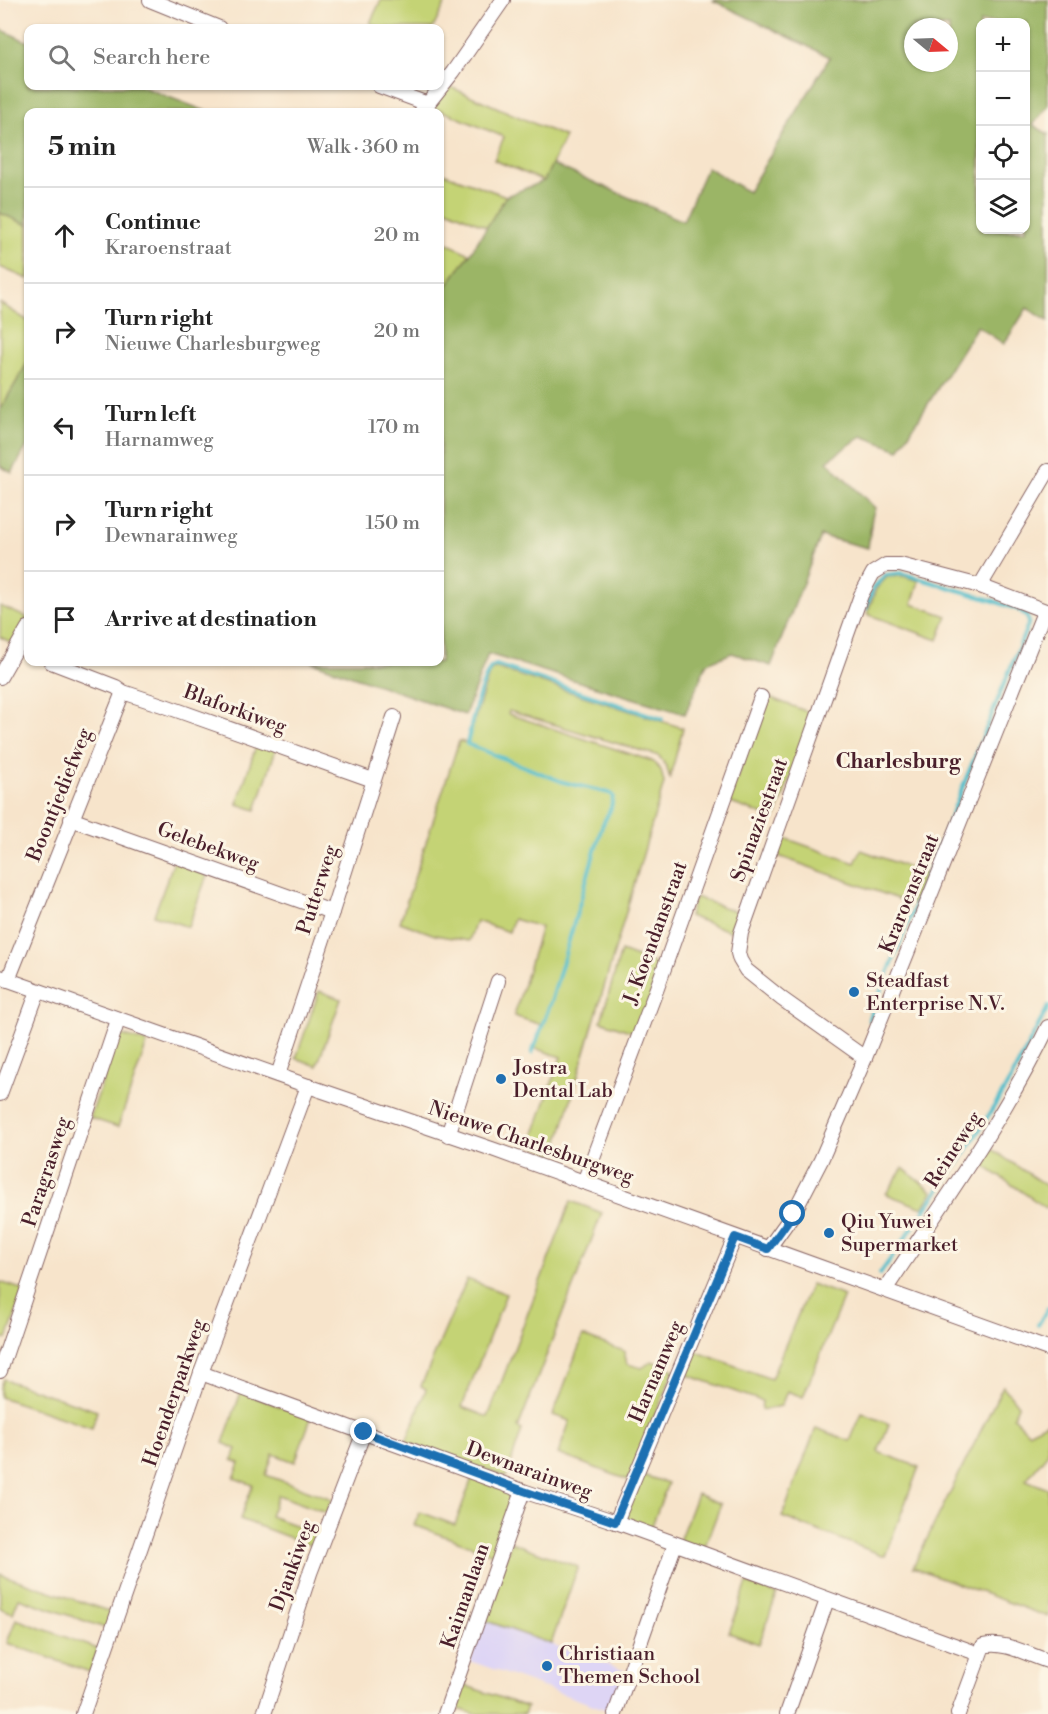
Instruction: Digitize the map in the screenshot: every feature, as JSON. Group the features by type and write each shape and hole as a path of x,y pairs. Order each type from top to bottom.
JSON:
{"street":[{"path":"150,0 209,24"},
{"path":"444,84 503,0"},
{"path":"387,90 425,108 439,90"},
{"path":"1046,612 980,586 1048,471"},
{"name":"Spinaziestraat","path":"865,1058 782,999 746,969 740,960 738,944 861,595 873,573 886,565 900,565 980,586"},
{"name":"Kraroenstraat","path":"768,1249 793,1214 820,1160 865,1058 1046,612"},
{"path":"0,676 22,650"},
{"name":"Blaforkiweg","path":"61,666 116,687 123,692 373,780"},
{"name":"Boontjediefweg","path":"4,978 123,692"},
{"name":"J. Koendanstraat","path":"584,1182 657,988 761,696"},
{"name":"Putterweg","path":"278,1076 394,717"},
{"name":"Gelebekweg","path":"71,819 332,912"},
{"name":"Nieuwe Charlesburgweg","path":"4,978 118,1020 492,1149 1048,1349"},
{"path":"448,1135 498,981"},
{"path":"0,1094 38,991"},
{"name":"Paragrasweg","path":"0,1371 118,1020"},
{"name":"Reineweg","path":"885,1290 991,1131 1029,1067 1048,1027"},
{"name":"Hoenderparkweg","path":"83,1714 201,1372 308,1086"},
{"name":"Harnamweg","path":"615,1522 735,1237"},
{"name":"Dewnarainweg","path":"201,1372 524,1491 979,1654"},
{"name":"Djankiweg","path":"264,1714 310,1573 364,1432"},
{"name":"Kaimanlaan","path":"445,1714 524,1491"},
{"path":"615,1714 675,1544"},
{"path":"787,1714 827,1600"},
{"path":"958,1714 982,1647 990,1644 1001,1645 1048,1661"}],"shaded area":[{"name":"Christiaan Themen School","path":"484,1620 625,1671 610,1711 470,1661"}],"green space":[{"path":"381,0 447,0 435,24 370,23"},
{"path":"712,0 1048,0 1048,106 1033,125 1048,134 1048,321 1027,308 1004,344 977,326 899,450 862,436 827,461 875,508 868,548 821,536 771,666 732,653 707,663 685,714 488,654 465,715 324,666 444,666 444,290 470,254 506,196 544,181 552,164 683,221 707,167 748,192 830,57"},
{"path":"0,29 24,40 24,90 150,90 198,108 24,108 24,223 0,213"},
{"path":"448,86 565,137 544,181 494,160 504,137 444,112 444,108 433,107"},
{"path":"444,173 506,196 487,227 444,208"},
{"path":"0,213 24,223 24,277 0,267"},
{"path":"444,242 470,254 444,290"},
{"path":"0,303 24,318 24,369 0,410"},
{"path":"24,369 24,451 12,473 0,466 0,410"},
{"path":"903,576 919,581 912,604 947,616 938,640 867,614 876,589 887,577"},
{"path":"0,606 24,616 24,624 12,643 0,637"},
{"path":"496,668 683,728 670,778 659,756 509,711 508,714 652,761 661,770 664,783 555,1154 530,1145 561,1057 534,1048 542,1025 514,1016 541,927 513,919 509,932 476,921 469,941 435,935 400,922 459,741 467,743 489,674 492,669"},
{"path":"766,696 813,714 775,819 728,802"},
{"path":"257,743 276,749 256,810 237,804"},
{"path":"779,836 855,863 861,850 924,873 912,904 773,854"},
{"path":"174,861 208,873 188,927 154,915"},
{"path":"695,897 740,913 732,932 689,916"},
{"path":"621,951 661,966 638,1034 601,1021"},
{"path":"319,991 341,999 317,1066 296,1058"},
{"path":"119,1034 147,1043 118,1127 90,1118"},
{"path":"987,1146 1048,1187 1046,1208 977,1161"},
{"path":"903,1168 933,1192 923,1208 886,1194"},
{"path":"571,1201 602,1213 518,1428 522,1430 506,1477 406,1442 426,1389 421,1386 467,1279 506,1294 462,1407 488,1417"},
{"path":"0,1282 24,1290 7,1339 0,1337"},
{"path":"811,1284 844,1296 803,1397 787,1391 781,1406 761,1410 762,1401 682,1373 692,1350 771,1379"},
{"path":"583,1336 624,1351 627,1364 642,1368 652,1361 674,1370 628,1480 558,1454 570,1421 553,1415"},
{"path":"3,1379 97,1411 92,1428 0,1397"},
{"path":"1003,1386 1018,1405 1013,1417 1028,1432 1048,1422 1048,1453 1026,1480 1048,1489 1048,1617 913,1567"},
{"path":"241,1392 311,1418 295,1462 273,1454 266,1475 332,1499 327,1513 278,1495 270,1516 319,1534 315,1547 240,1519 253,1485 234,1478 240,1463 232,1460 237,1449 223,1443"},
{"path":"862,1413 889,1424 878,1452 919,1467 885,1556 782,1517 816,1428 850,1441"},
{"path":"642,1475 668,1483 650,1531 625,1521 625,1509"},
{"path":"472,1478 514,1494 516,1498 496,1555 414,1525 420,1512 455,1525"},
{"path":"697,1494 721,1504 703,1551 679,1541"},
{"path":"511,1542 578,1567 551,1644 484,1620"},
{"path":"0,1574 114,1613 108,1629 19,1598 13,1613 0,1608"},
{"path":"747,1583 777,1594 759,1644 729,1633"},
{"path":"16,1619 98,1649 90,1672 7,1643"},
{"path":"461,1684 527,1707 524,1714 474,1714 453,1707"}],"waterway":[{"path":"866,608 873,588 886,575 901,573 1019,610 1026,615 1029,622 869,1020"},
{"path":"532,1053 552,999 602,826 611,808 613,796 609,793 563,782 467,744 483,685 491,667 496,665 662,719"},
{"path":"880,1274 969,1147 1011,1079 1048,1007"},
{"path":"1038,1325 1048,1308"}],"place":[{"name":"Steadfast Enterprise N.V.","path":"854,992"},
{"name":"Jostra Dental Lab","path":"501,1079"},
{"name":"Qiu Yuwei Supermarket","path":"829,1233"},
{"name":"Christiaan Themen School","path":"547,1666"}],"district":[{"name":"Charlesburg","path":"898,762"}],"route":[{"path":"364,1432 615,1522 735,1237 768,1249 793,1214"}]}
